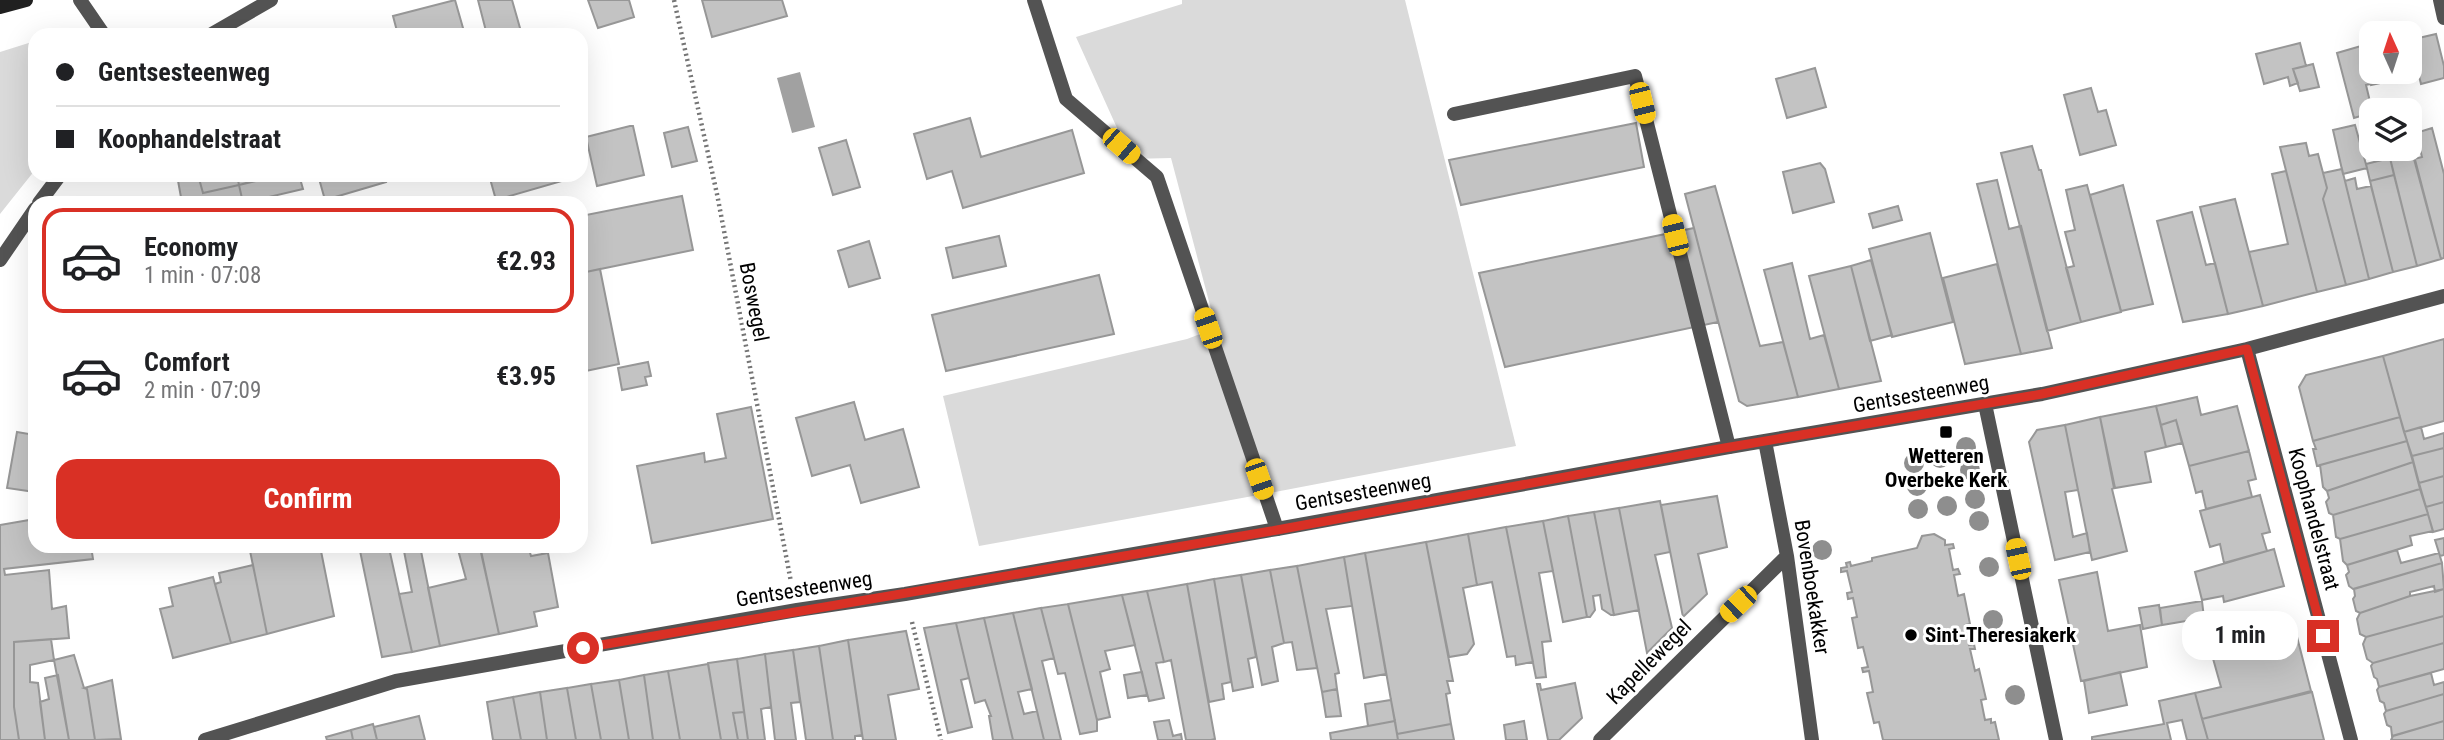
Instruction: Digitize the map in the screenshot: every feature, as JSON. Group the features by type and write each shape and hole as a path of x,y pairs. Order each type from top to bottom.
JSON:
{"street":[{"path":"0,7 26,0"},
{"path":"80,0 99,28"},
{"path":"222,28 271,0"},
{"path":"1034,0 1066,99 1157,177 1277,530"},
{"path":"2440,0 2444,18"},
{"path":"1454,114 1635,76 1729,447"},
{"path":"0,260 28,219"},
{"name":"Gentsesteenweg","path":"205,740 396,681 797,610 1277,530 1729,447 2042,394 2247,349 2444,296"},
{"name":"Koophandelstraat","path":"2247,349 2351,740"},
{"path":"1985,404 2056,740"},
{"name":"Bovenboekakker","path":"1765,441 1787,556 1812,740"},
{"name":"Kapellewegel","path":"1600,740 1787,556"}],"path":[{"name":"Boswegel","path":"674,0 717,194 797,610"},
{"path":"905,594 941,740"}],"shaded area":[{"path":"1182,0 1405,0 1516,446 979,546 943,396 1187,339 1216,328 1171,158 1131,159 1076,37 1182,4"},
{"path":"28,43 28,179 0,214 0,52"},
{"path":"800,72 815,127 792,133 777,78"}],"building":[{"path":"455,0 463,28 396,28 393,16"},
{"path":"478,0 512,0 520,28 485,28"},
{"path":"588,0 629,0 634,17 598,28"},
{"path":"702,0 782,0 787,16 712,37"},
{"path":"2436,34 2444,66 2444,78 2422,84 2422,37"},
{"path":"2300,43 2306,66 2293,69 2298,83 2290,86 2288,77 2264,84 2256,54"},
{"path":"2359,47 2359,84 2370,84 2366,85 2369,98 2359,98 2359,117 2354,118 2337,53"},
{"path":"2313,64 2319,87 2300,91 2293,69"},
{"path":"1815,68 1826,107 1787,118 1776,79"},
{"path":"2091,88 2098,112 2106,110 2116,145 2080,155 2064,95"},
{"path":"970,118 981,157 1072,130 1084,173 963,208 952,171 927,179 914,134"},
{"path":"1636,123 1644,167 1461,205 1449,160"},
{"path":"2355,125 2359,139 2359,161 2365,161 2367,168 2343,174 2333,130"},
{"path":"633,126 644,175 597,186 588,136"},
{"path":"688,127 697,161 672,167 664,133"},
{"path":"2432,128 2444,174 2444,258 2441,259 2415,161 2422,161 2422,131"},
{"path":"846,140 860,187 833,195 819,148"},
{"path":"2306,143 2309,156 2318,154 2327,188 2323,199 2346,285 2317,292 2280,147"},
{"path":"2032,146 2041,170 2081,322 2047,331 2001,153"},
{"path":"2391,161 2415,161 2441,259 2417,266"},
{"path":"2391,161 2394,175 2370,181 2366,164"},
{"path":"1820,163 1825,169 1834,202 1793,213 1783,172"},
{"path":"2342,169 2369,279 2346,285 2323,199 2327,188 2323,173"},
{"path":"2286,171 2317,292 2263,306 2249,252 2288,244 2272,174"},
{"path":"2394,175 2417,266 2393,272 2370,181"},
{"path":"2355,178 2357,189 2371,186 2393,272 2369,279 2345,181"},
{"path":"1997,180 2009,229 2021,226 2052,348 2021,354 1977,184"},
{"path":"178,182 200,182 203,193 239,185 241,196 181,196"},
{"path":"200,182 238,182 239,185 203,193"},
{"path":"250,182 301,182 303,189 273,196 241,196 239,185"},
{"path":"320,182 386,182 339,196 324,196"},
{"path":"491,182 558,182 510,196 495,196"},
{"path":"2087,185 2121,312 2081,322 2066,268 2074,266 2065,232 2075,230 2066,190"},
{"path":"2123,185 2153,304 2121,311 2090,195"},
{"path":"1715,186 1760,346 1783,342 1798,397 1747,406 1739,401 1685,194"},
{"path":"682,196 693,250 588,272 588,215"},
{"path":"2235,199 2263,306 2228,314 2200,207"},
{"path":"1898,206 1902,220 1873,228 1869,214"},
{"path":"2192,212 2206,265 2215,263 2228,314 2183,322 2157,221"},
{"path":"1694,228 1718,322 1505,367 1479,273"},
{"path":"1930,233 1953,322 1892,337 1869,249"},
{"path":"999,236 1006,266 953,278 946,248"},
{"path":"869,241 880,278 849,287 838,251"},
{"path":"1871,260 1892,335 1870,341 1851,266"},
{"path":"1792,263 1810,339 1824,335 1839,389 1798,397 1764,270"},
{"path":"1997,264 2021,354 1965,364 1943,278"},
{"path":"1851,266 1881,381 1839,389 1809,276"},
{"path":"600,269 619,364 588,371 588,272"},
{"path":"1099,275 1114,334 946,371 932,315"},
{"path":"2444,339 2444,421 2404,432 2383,356"},
{"path":"2383,356 2400,417 2313,441 2299,387 2306,375"},
{"path":"648,362 651,376 645,377 647,385 622,390 618,368"},
{"path":"2197,397 2201,415 2237,406 2249,451 2189,466 2176,420 2161,425 2156,406"},
{"path":"854,402 865,440 903,429 919,487 861,503 850,465 812,476 796,418"},
{"path":"2156,406 2166,447 2145,452 2151,482 2115,488 2100,417"},
{"path":"751,407 773,519 652,543 637,466 704,453 705,462 726,458 717,414"},
{"path":"2100,417 2114,488 2112,489 2127,551 2092,560 2065,425"},
{"path":"2400,417 2407,441 2317,466 2313,441"},
{"path":"2176,420 2182,443 2166,447 2161,425"},
{"path":"2065,425 2078,490 2065,492 2073,537 2087,533 2090,552 2055,560 2029,442 2037,430"},
{"path":"2421,427 2424,439 2444,433 2444,448 2412,456 2404,432"},
{"path":"17,432 28,434 28,491 7,488"},
{"path":"2407,441 2413,462 2327,491 2323,487 2320,465"},
{"path":"2444,448 2444,476 2419,483 2412,456"},
{"path":"2249,451 2256,479 2248,481 2252,497 2206,509 2202,491 2196,493 2189,466"},
{"path":"2413,462 2420,489 2333,515 2329,513 2327,491"},
{"path":"2444,476 2444,502 2426,507 2419,483"},
{"path":"2420,489 2428,514 2340,539 2336,537 2333,515"},
{"path":"2260,495 2270,532 2262,534 2267,551 2224,563 2220,544 2210,547 2200,511"},
{"path":"1717,496 1727,547 1698,554 1707,594 1683,617 1661,505"},
{"path":"1660,501 1670,552 1655,555 1672,628 1647,653 1619,508"},
{"path":"2444,502 2444,529 2433,532 2426,507"},
{"path":"1619,508 1639,610 1614,615 1594,512"},
{"path":"1594,512 1614,615 1602,609 1600,595 1593,596 1595,610 1587,617 1568,516"},
{"path":"2428,514 2433,531 2410,536 2412,545 2347,565 2343,561 2340,539"},
{"path":"1568,516 1587,617 1563,622 1543,521"},
{"path":"28,520 28,553 92,553 93,559 4,569 5,575 49,570 52,609 66,606 69,638 14,642 14,707 19,740 0,740 0,525"},
{"path":"1543,521 1553,571 1539,573 1551,641 1542,642 1546,677 1536,678 1506,527"},
{"path":"1506,527 1533,662 1516,665 1515,656 1507,657 1492,582 1477,585 1468,534"},
{"path":"1468,534 1477,585 1463,588 1474,644 1467,654 1449,657 1426,542"},
{"name":"Sint-Theresiakerk","path":"1934,534 1945,540 1945,545 1953,544 1954,548 1949,549 1953,570 1958,569 1960,574 1954,575 1958,596 1964,594 1970,624 1965,625 1969,645 1974,644 1975,649 1970,649 1975,671 1979,669 1986,699 1981,700 1985,720 1991,719 1991,723 1995,722 1999,740 1883,740 1879,722 1874,723 1867,693 1873,692 1869,671 1863,672 1862,668 1868,667 1863,647 1858,648 1852,618 1857,617 1853,598 1848,599 1847,593 1852,592 1847,571 1841,572 1841,568 1847,567 1846,563 1850,562 1851,566 1872,561 1872,558 1917,548 1922,536"},
{"path":"2444,538 2444,555 2440,556 2435,540"},
{"path":"1426,542 1453,681 1447,681 1450,693 1446,694 1451,724 1397,734 1365,553"},
{"path":"2274,549 2284,586 2224,602 2223,596 2202,600 2195,572"},
{"path":"2397,550 2401,563 2439,553 2442,563 2353,589 2349,586 2347,565"},
{"path":"250,553 321,553 334,616 267,634"},
{"path":"360,553 390,553 412,652 382,657"},
{"path":"404,553 421,553 440,646 412,652 399,594 412,592"},
{"path":"459,553 482,553 499,634 440,646 428,588 466,579"},
{"path":"481,553 530,553 531,556 548,553 558,607 534,612 537,626 499,634"},
{"path":"1365,553 1386,674 1364,678 1344,557"},
{"path":"1344,557 1352,606 1326,609 1339,673 1335,674 1337,689 1322,692 1297,566"},
{"path":"2442,563 2444,589 2435,592 2434,586 2410,592 2410,596 2360,613 2356,611 2354,589"},
{"path":"253,565 267,634 231,643 215,584 221,582 219,573"},
{"path":"1297,566 1317,668 1297,670 1292,642 1284,643 1270,570"},
{"path":"1270,570 1284,643 1272,647 1278,681 1262,685 1241,575"},
{"path":"2097,572 2108,631 2140,625 2147,667 2081,681 2059,580"},
{"path":"1241,575 1256,657 1248,659 1253,687 1233,691 1214,579"},
{"path":"213,577 231,643 173,658 160,609 173,606 169,588"},
{"path":"1214,579 1231,682 1222,684 1224,699 1209,702 1187,584"},
{"path":"1187,584 1215,739 1211,740 1186,740 1171,660 1164,662 1147,591"},
{"path":"2444,589 2444,616 2366,637 2360,634 2357,619 2360,613 2410,596"},
{"path":"1147,591 1164,662 1156,663 1164,698 1149,701 1122,595"},
{"path":"1122,595 1135,645 1105,651 1110,669 1100,672 1110,717 1097,720 1068,604"},
{"path":"2202,601 2204,618 2162,625 2160,608"},
{"path":"1068,604 1097,720 1097,731 1080,734 1065,673 1058,674 1041,608"},
{"path":"2159,605 2162,625 2143,629 2139,608"},
{"path":"1041,608 1054,658 1042,661 1061,740 1044,740 1013,613"},
{"path":"1013,613 1032,689 1018,692 1024,714 1037,711 1044,740 1013,740 984,618"},
{"path":"2240,615 2246,638 2224,643 2218,621"},
{"path":"2444,616 2444,643 2373,663 2367,659 2363,644 2366,637"},
{"path":"984,618 1013,740 993,740 991,716 985,700 975,703 974,699 956,623"},
{"path":"956,623 969,678 961,680 972,727 948,733 924,628"},
{"path":"906,631 919,689 888,695 896,740 863,740 848,640"},
{"path":"2296,633 2311,691 2202,719 2195,693 2221,687 2212,655"},
{"path":"51,639 54,660 30,665 30,682 38,683 45,740 19,740 14,707 14,642"},
{"path":"848,640 862,735 855,736 855,740 833,740 819,646"},
{"path":"2444,643 2444,669 2379,687 2371,666 2373,663"},
{"path":"819,646 833,740 806,740 793,650"},
{"path":"793,650 800,702 791,703 796,740 775,740 765,654"},
{"path":"765,654 771,707 761,709 765,740 748,740 737,659"},
{"path":"74,655 84,688 87,689 95,740 69,740 54,660"},
{"path":"737,659 744,712 733,713 738,740 721,740 708,663"},
{"path":"708,664 721,740 680,740 668,671"},
{"path":"668,671 680,740 653,740 644,675"},
{"path":"1142,672 1147,695 1128,698 1124,675"},
{"path":"2120,672 2127,705 2089,713 2084,681"},
{"path":"2431,673 2434,685 2444,682 2444,694 2386,711 2384,703 2380,701 2377,690 2379,687"},
{"path":"58,675 69,740 45,740 40,702 49,699 45,678"},
{"path":"644,675 653,740 629,740 619,680"},
{"path":"112,680 121,739 95,740 87,689 84,688"},
{"path":"619,680 629,740 601,740 591,684"},
{"path":"1575,683 1582,718 1559,740 1548,740 1537,684 1540,684 1541,690"},
{"path":"591,684 601,740 576,740 567,688"},
{"path":"567,688 576,740 547,740 540,692"},
{"path":"1337,689 1341,716 1326,717 1322,692"},
{"path":"540,692 547,740 521,740 513,697"},
{"path":"2312,692 2324,740 2208,740 2202,719"},
{"path":"2195,693 2208,740 2187,740 2182,720 2167,723 2171,740 2092,740 2092,737 2164,724 2159,701"},
{"path":"2444,694 2444,721 2392,736 2391,727 2387,725 2384,714 2386,711"},
{"path":"513,697 521,740 493,740 487,702"},
{"path":"1391,700 1395,721 1368,726 1365,704"},
{"path":"744,712 748,740 738,740 733,713"},
{"path":"419,716 425,740 377,740 374,727"},
{"path":"1169,720 1173,736 1181,734 1182,740 1158,740 1154,722"},
{"path":"1395,721 1398,740 1331,740 1330,733"},
{"path":"1524,721 1527,740 1506,740 1504,725"},
{"path":"2444,721 2444,740 2391,740 2393,736"},
{"path":"373,724 377,740 353,740 351,730"},
{"path":"1451,724 1454,740 1398,740 1397,734"},
{"path":"351,730 353,740 327,740 326,737"}],"place":[{"name":"Wetteren Overbeke Kerk","path":"1946,432"},
{"name":"Sint-Theresiakerk","path":"1911,635"}],"route":[{"path":"583,648 1277,530 1695,453 2042,394 2247,349 2323,636"}]}
